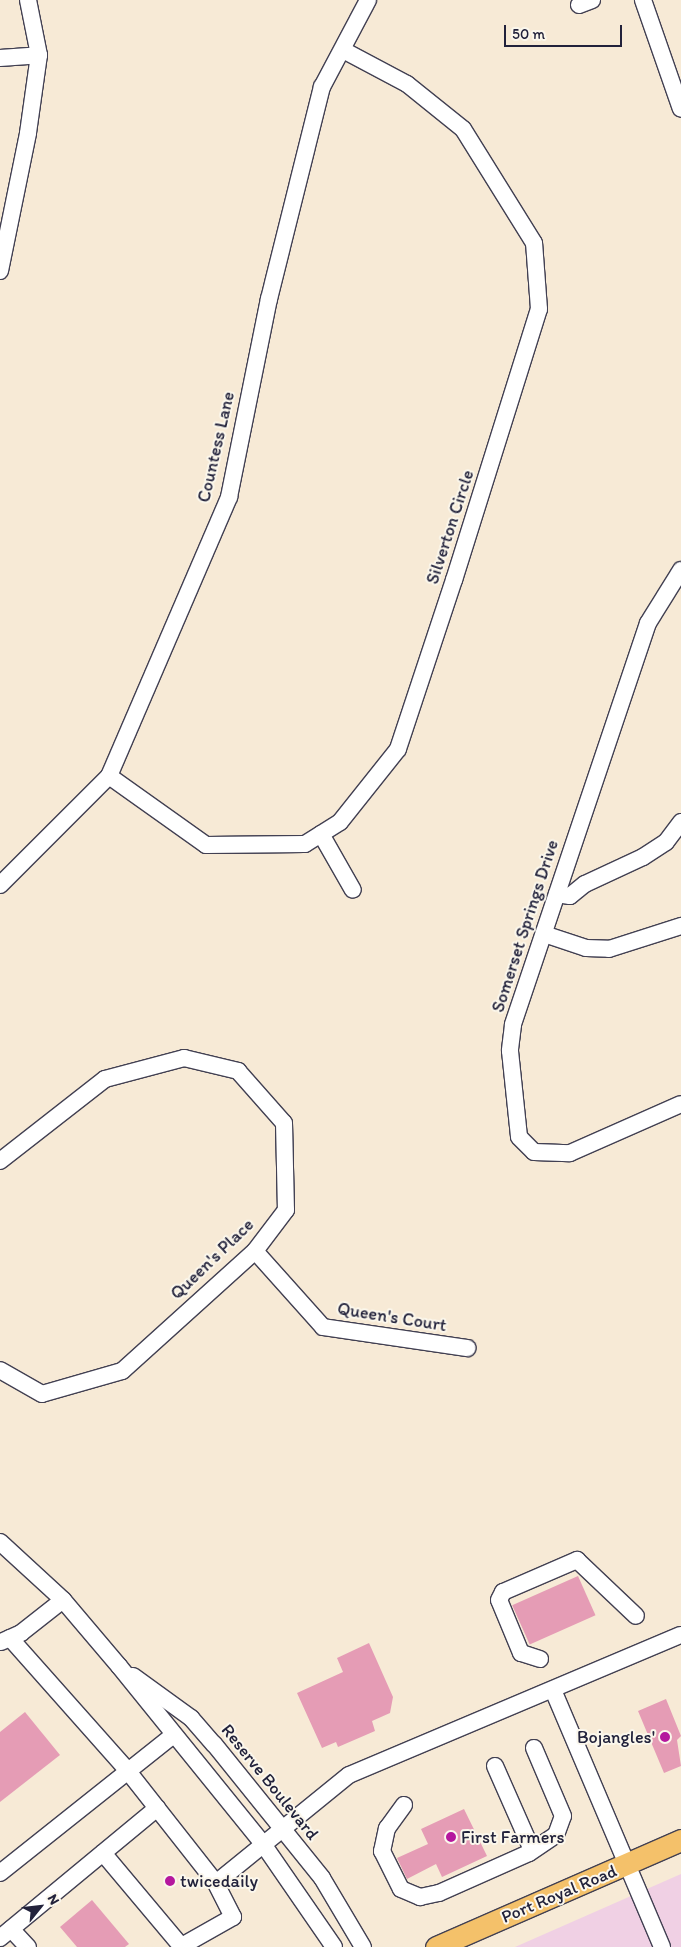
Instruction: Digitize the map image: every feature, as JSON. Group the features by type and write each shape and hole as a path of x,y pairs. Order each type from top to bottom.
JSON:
{"main road":[{"name":"Port Royal Road","path":"436,1947 681,1840"}],"street":[{"path":"0,270 28,133 39,55 28,0"},
{"name":"Countess Lane","path":"0,884 110,776 229,497 269,299 320,97 368,0"},
{"path":"643,0 680,105"},
{"name":"Silverton Circle","path":"110,776 206,845 305,844 340,822 398,749 540,309 534,242 463,129 407,84 343,50"},
{"path":"0,58 39,55"},
{"name":"Somerset Springs Drive","path":"681,570 648,623 513,1025 510,1051 519,1136 534,1152 570,1153 681,1104"},
{"path":"557,894 570,896 585,884 643,857 666,842 681,822"},
{"path":"321,834 353,890"},
{"path":"544,934 586,948 609,949 681,926"},
{"name":"Queen's Place","path":"0,1161 105,1079 184,1058 238,1070 284,1122 286,1210 255,1250 122,1371 42,1394 0,1370"},
{"name":"Queen's Court","path":"255,1250 323,1327 467,1348"},
{"name":"Reserve Boulevard","path":"0,1542 63,1600 118,1666 172,1736 263,1844 334,1947"},
{"path":"540,1659 521,1653 499,1600 503,1592 577,1560 636,1616"},
{"path":"63,1600 5,1640 127,1770 216,1883 233,1917 180,1947 103,1853"},
{"path":"216,1883 282,1826 349,1775 681,1635"},
{"name":"Reserve Boulevard","path":"118,1666 191,1718 282,1826 322,1878 363,1947"},
{"path":"553,1690 662,1947"},
{"path":"0,1874 127,1770 172,1736"},
{"path":"404,1805 387,1828 382,1851 401,1889 420,1897 439,1893 530,1852 556,1835 563,1816 534,1748"},
{"path":"495,1766 530,1852"},
{"path":"28,1947 6,1934 157,1808"}],"shaded area":[{"path":"681,1874 681,1947 515,1947"}],"building":[{"path":"578,1576 595,1615 530,1645 512,1605"},
{"path":"369,1643 393,1697 390,1713 372,1721 375,1731 338,1747 336,1742 322,1748 297,1693 343,1672 337,1658"},
{"name":"Bojangles'","path":"666,1699 681,1736 677,1740 681,1766 664,1773 638,1711"},
{"path":"25,1712 60,1755 0,1802 0,1732"},
{"name":"First Farmers","path":"464,1809 487,1856 442,1877 436,1864 407,1879 397,1858 428,1844 421,1829"},
{"path":"92,1900 129,1944 125,1947 77,1947 60,1927"}],"place":[{"name":"Bojangles'","path":"665,1737"},
{"name":"First Farmers","path":"451,1837"},
{"name":"twicedaily","path":"170,1881"}]}
